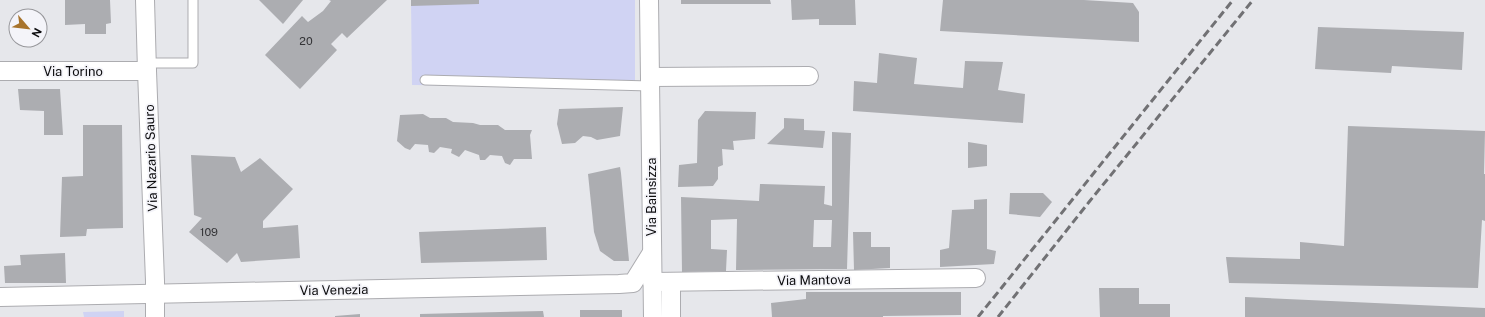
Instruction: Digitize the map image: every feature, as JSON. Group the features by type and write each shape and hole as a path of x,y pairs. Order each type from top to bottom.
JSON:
{"street":[{"name":"Via Nazario Sauro","path":"146,0 147,67 156,294 155,317"},
{"name":"Via Bainsizza","path":"649,0 651,254 653,317"},
{"name":"Via Torino","path":"0,71 147,67"},
{"path":"650,82 809,76"},
{"name":"Via Venezia","path":"0,297 633,283 651,254"},
{"name":"Via Mantova","path":"652,282 976,278"},
{"path":"671,282 671,317"}],"lane":[{"path":"147,67 193,63 193,0"},
{"path":"425,80 650,82"}],"shaded area":[{"path":"411,0 635,0 635,87 412,85"},
{"path":"124,311 124,317 84,317 83,312"}],"building":[{"path":"65,0 110,0 111,23 106,24 106,34 85,34 85,24 65,25"},
{"path":"259,0 303,0 283,24"},
{"path":"329,0 387,0 347,38 342,33 331,44 337,50 300,89 265,55 302,16 308,22 323,11 331,1"},
{"path":"411,0 479,0 479,4 411,6"},
{"path":"681,0 770,0 771,4 681,4"},
{"path":"791,0 855,0 856,25 819,25 819,19 792,20"},
{"path":"943,0 1084,0 1133,3 1139,12 1139,42 940,31"},
{"path":"1318,27 1464,32 1462,70 1392,66 1391,73 1315,69"},
{"path":"879,53 917,58 914,84 963,88 965,61 1003,62 998,90 1025,94 1023,123 853,111 854,81 877,83"},
{"path":"18,89 60,89 63,135 44,135 44,111 20,110"},
{"path":"623,107 620,136 597,140 591,137 583,136 575,143 562,144 557,124 559,109"},
{"path":"705,111 756,112 755,139 733,141 734,150 722,149 723,165 718,167 718,179 713,186 678,187 679,165 697,163 698,120"},
{"path":"423,114 430,118 446,118 453,122 498,125 505,130 532,130 530,135 532,159 514,159 510,165 505,163 502,156 490,155 485,160 480,160 479,155 465,150 459,157 451,153 452,149 440,147 434,153 429,152 428,145 415,144 410,150 405,148 397,141 400,115"},
{"path":"784,118 804,119 804,130 825,131 823,148 767,144 784,128"},
{"path":"83,125 122,125 123,228 87,229 86,236 60,237 62,177 83,176"},
{"path":"1348,126 1485,131 1485,221 1482,220 1478,288 1229,283 1226,257 1300,259 1300,242 1344,246"},
{"path":"832,132 851,133 847,269 736,270 737,219 711,220 711,249 727,250 726,271 682,272 681,197 759,201 760,184 825,186 824,204 832,206","holes":["814,220 832,220 831,247 813,247"]},
{"path":"968,142 987,145 987,166 968,168"},
{"path":"191,155 235,157 241,172 260,158 293,189 263,221 263,228 298,225 300,258 241,262 237,253 227,263 189,232 202,218 194,215"},
{"path":"620,167 629,261 614,261 600,251 594,232 588,174"},
{"path":"1010,193 1043,193 1052,202 1040,217 1009,214"},
{"path":"987,199 987,249 996,251 994,264 940,267 940,250 949,248 952,210 974,209 974,200"},
{"path":"546,227 547,260 421,263 419,232"},
{"path":"853,232 871,232 871,247 890,247 890,268 854,270"},
{"path":"65,253 66,283 5,283 4,266 21,265 20,255"},
{"path":"1099,288 1139,288 1139,304 1170,304 1170,317 1100,317"},
{"path":"806,292 961,292 961,315 772,317 771,303 806,299"},
{"path":"1245,297 1485,308 1485,317 1245,317"},
{"path":"580,310 622,310 622,317 580,317"},
{"path":"543,311 544,317 420,317 420,314"},
{"path":"360,314 360,317 335,317 335,316"}],"railway":[{"path":"978,317 1233,0"},
{"path":"998,317 1253,0"}]}
